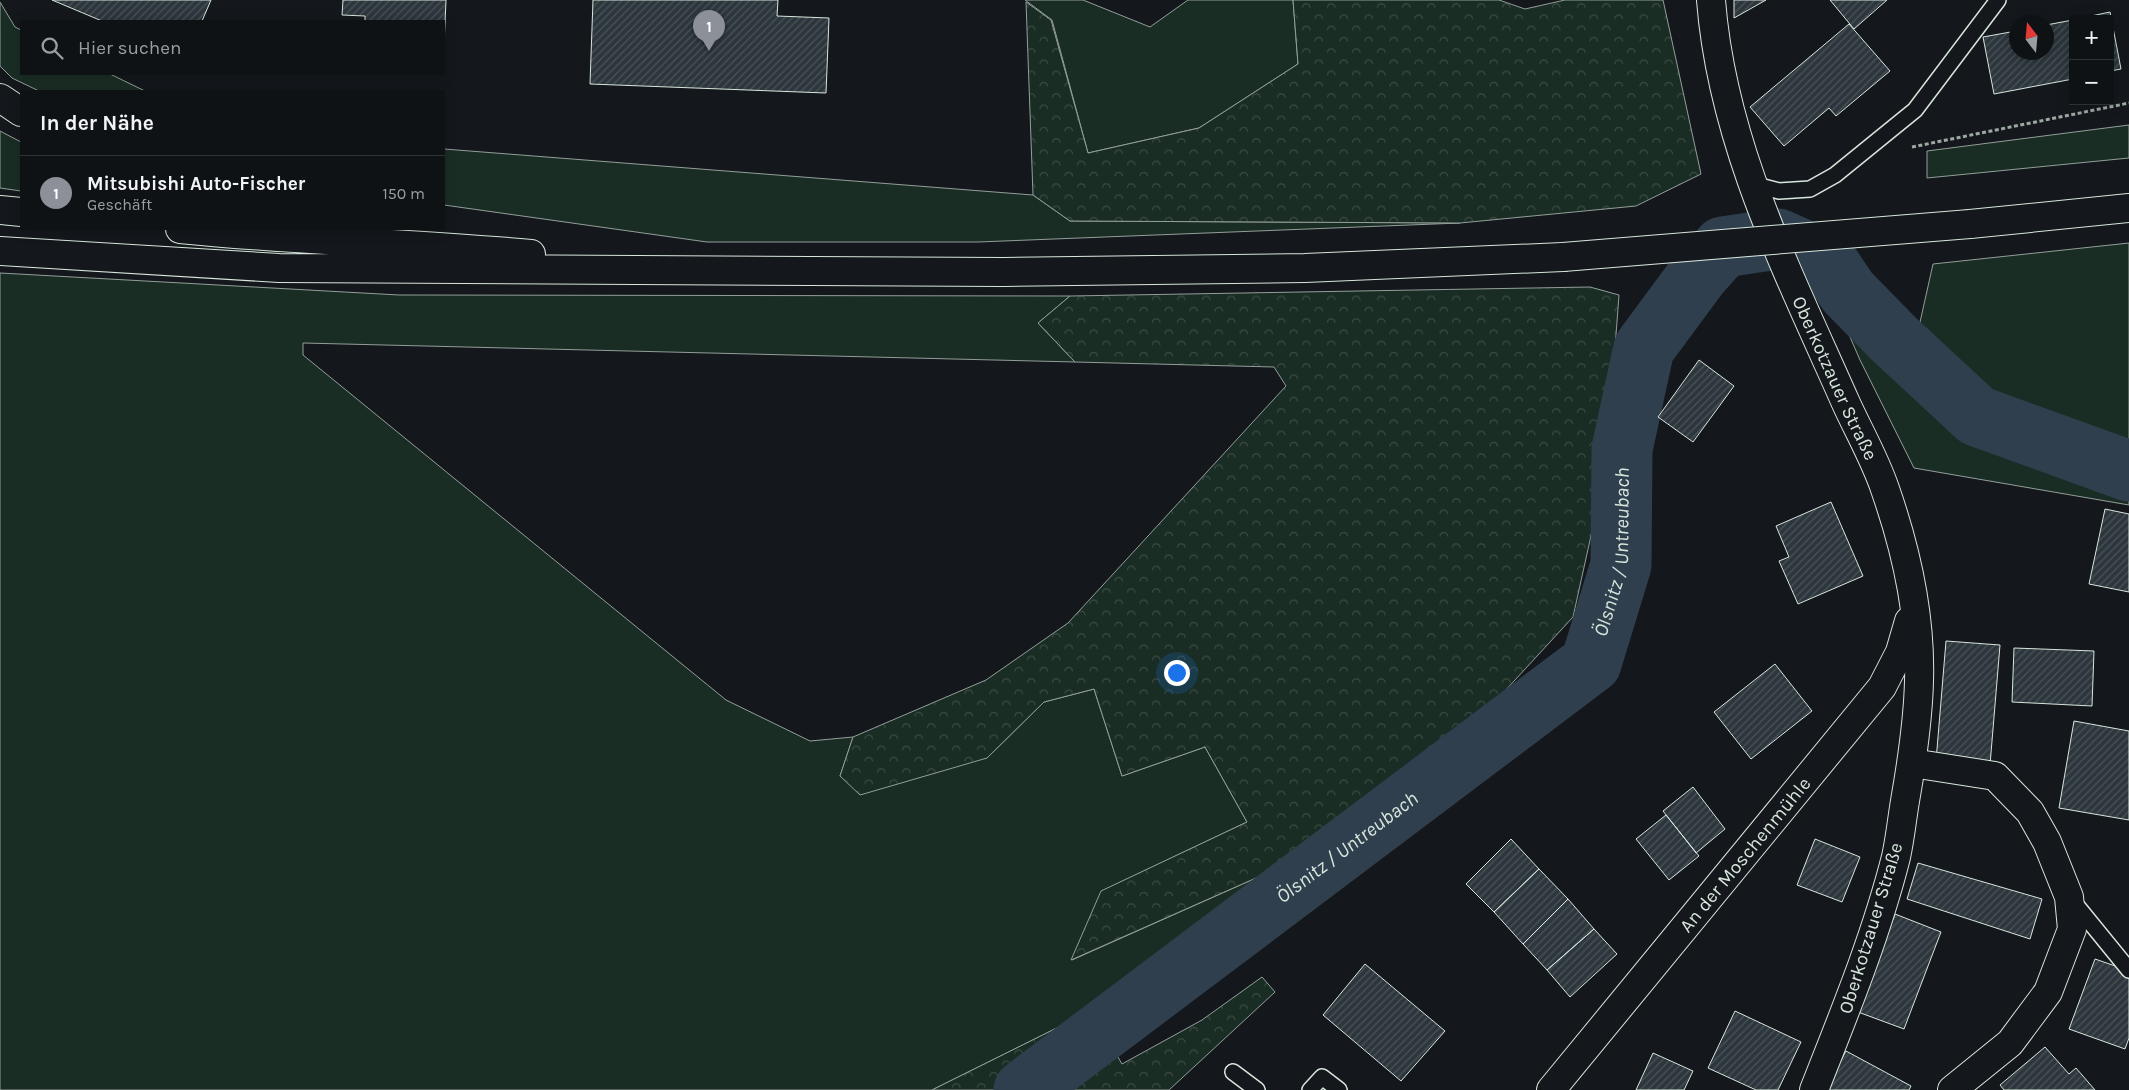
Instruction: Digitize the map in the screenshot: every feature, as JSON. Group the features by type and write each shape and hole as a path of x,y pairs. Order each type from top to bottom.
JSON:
{"main road":[{"name":"Oberkotzauer Straße","path":"1711,0 1713,30 1723,82 1736,134 1752,184 1784,265 1885,488 1902,546 1914,605 1919,680 1912,763 1896,856 1854,989 1814,1090"},
{"path":"0,98 20,111"},
{"path":"0,251 279,268 1004,272 1305,268 1563,257 1970,224 2129,208"},
{"path":"0,210 20,212"},
{"path":"189,230 255,237 465,248 710,271"},
{"path":"381,230 465,248"},
{"name":"An der Moschenmühle","path":"1551,1090 1882,687 1900,652 1914,605"},
{"path":"1912,763 1995,776 2030,812 2047,842 2069,897 2072,929 2048,992 2010,1043 1952,1090"}],"lane":[{"path":"1752,184 1778,191 1810,189 1835,175 1915,110 1998,0"},
{"path":"2069,897 2129,970"},
{"path":"1233,1072 1257,1090"},
{"path":"1310,1090 1322,1077 1339,1090"}],"path":[{"path":"1904,148 2129,103"}],"green space":[{"path":"1025,0 1083,0 1150,27 1188,0 1293,0 1298,64 1199,128 1088,153 1052,20"},
{"path":"1293,0 1499,0 1525,9 1565,0 1663,0 1701,174 1636,206 1460,223 1070,221 1033,195 1026,2 1051,20 1088,153 1199,128 1298,64"},
{"path":"0,2 15,27 20,30 20,75 112,75 143,90 37,90 12,78 0,66"},
{"path":"2129,125 2129,158 1927,178 1927,151"},
{"path":"0,131 20,141 20,191 0,188"},
{"path":"445,149 1033,195 1070,221 1460,223 978,242 707,242 445,205"},
{"path":"2129,243 2129,505 1914,468 1860,360 1824,277 1912,358 1933,264"},
{"path":"0,273 399,295 1070,296 1038,323 1075,362 303,343 303,355 726,700 810,741 853,737 840,776 987,758 1044,702 1094,689 1122,776 1205,747 1247,822 1102,891 1072,960 1283,866 1091,1011 932,1090 0,1090"},
{"path":"1590,287 1619,295 1606,468 1573,617 1480,718 1283,866 1071,960 1101,891 1247,822 1205,747 1122,776 1094,689 1044,702 987,758 860,795 840,776 853,737 986,680 1068,623 1286,386 1274,367 1075,362 1038,323 1070,296"},
{"path":"1262,977 1275,992 1169,1090 932,1090 1091,1011 1122,1064 1202,1020"}],"building":[{"path":"52,0 211,0 202,20 100,20"},
{"path":"343,0 446,0 445,23 445,20 365,20 365,16 342,15"},
{"path":"593,0 778,0 777,16 829,18 826,93 590,84"},
{"path":"1734,0 1766,0 1734,18"},
{"path":"1830,0 1887,0 1854,29"},
{"path":"2110,12 2111,15 2096,15"},
{"path":"2069,21 2069,80 1994,94 1983,37 2009,32 2009,60 2054,60 2054,24"},
{"path":"1849,24 1890,71 1836,116 1829,108 1784,146 1750,107"},
{"path":"2114,33 2121,69 2114,70"},
{"path":"1699,360 1734,386 1693,442 1658,417"},
{"path":"1831,502 1863,576 1798,604 1779,561 1789,557 1776,526"},
{"path":"2105,509 2129,514 2129,592 2089,584"},
{"path":"1946,641 2000,645 1990,765 1936,761"},
{"path":"2014,648 2094,651 2092,706 2012,702"},
{"path":"1775,664 1812,711 1751,759 1714,712"},
{"path":"2074,721 2129,731 2129,820 2059,808"},
{"path":"1693,787 1725,829 1696,853 1663,811"},
{"path":"1666,815 1699,856 1669,880 1636,839"},
{"path":"1511,839 1539,869 1494,912 1466,884"},
{"path":"1815,839 1860,857 1842,902 1797,885"},
{"path":"1918,863 2042,899 2030,939 1907,899"},
{"path":"1539,869 1568,899 1523,944 1494,912"},
{"path":"1568,899 1594,929 1547,970 1523,944"},
{"path":"1895,914 1941,932 1904,1029 1858,1012"},
{"path":"1594,929 1617,954 1570,997 1547,970"},
{"path":"2095,959 2124,969 2129,974 2129,1038 2125,1049 2069,1029"},
{"path":"1365,964 1445,1031 1401,1081 1323,1015"},
{"path":"1735,1011 1801,1042 1778,1090 1756,1090 1708,1068"},
{"path":"2045,1047 2069,1074 2076,1068 2095,1090 2004,1090 2000,1085"},
{"path":"1846,1051 1911,1086 1909,1090 1825,1090"},
{"path":"1653,1053 1693,1071 1684,1090 1636,1090"}],"waterway":[{"name":"Ölsnitz / Untreubach","path":"1024,1090 1591,663 1621,565 1622,449 1644,348 1698,275 1723,247 1778,239 1827,261 1848,292 1893,338 1977,416 2129,471"}],"place":[{"name":"Mitsubishi Auto-Fischer","path":"709,51"}]}
